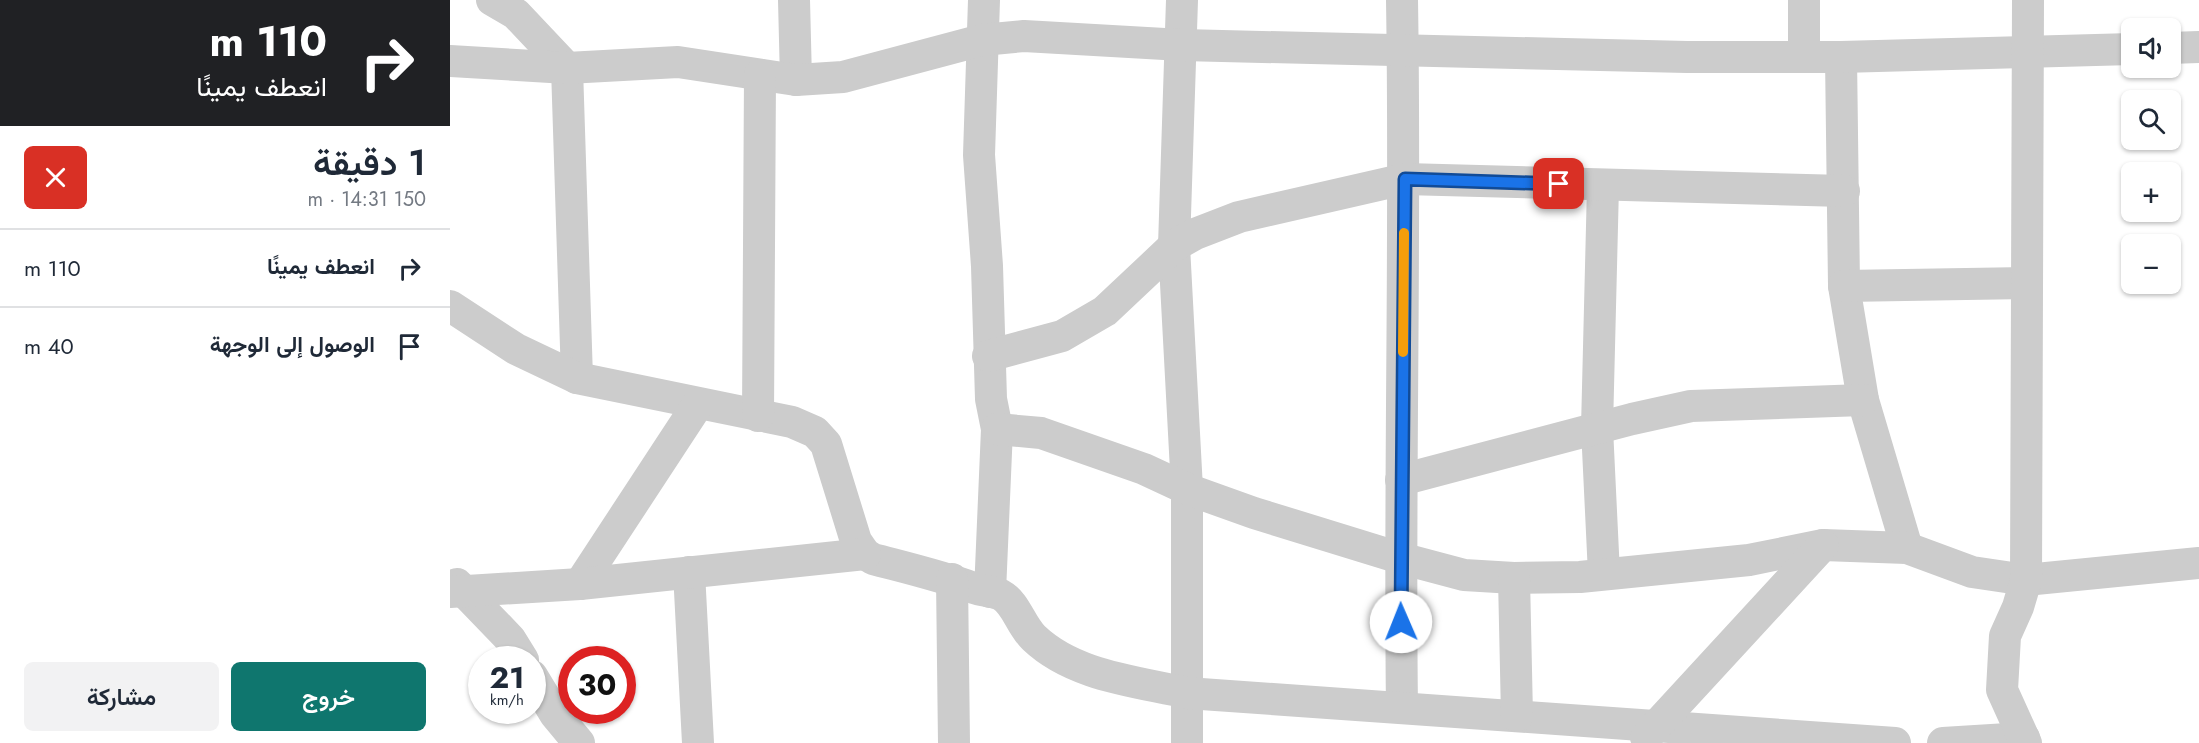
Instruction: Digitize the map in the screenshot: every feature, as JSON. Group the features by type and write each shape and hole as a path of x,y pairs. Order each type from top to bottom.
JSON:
{"street":[{"path":"794,0 796,80"},
{"path":"984,0 979,154 987,266 988,356 991,399 997,429 990,592"},
{"path":"1182,0 1174,246 1188,489 1187,743"},
{"path":"1402,0 1405,179 1400,558 1402,708"},
{"path":"1804,0 1804,57"},
{"path":"1943,743 2025,740 2002,690 2005,636 2018,608 2026,580 2028,0"},
{"path":"508,5 567,68 577,378"},
{"path":"450,61 567,68 678,62 713,65 796,80 843,77 982,40 1024,36 1182,45 1687,57 1841,57 2121,49"},
{"path":"2181,48 2199,47"},
{"path":"1841,57 1844,286 1863,400 1907,548"},
{"path":"758,416 760,75"},
{"path":"988,356 1062,336 1097,316 1174,246 1195,234 1239,217 1405,179 1844,191"},
{"path":"1603,186 1597,428 1604,574"},
{"path":"1844,286 2027,283"},
{"path":"450,306 509,344 577,378 792,422 815,432 826,444 856,541 865,554 873,559 1000,594 1033,637 1053,653 1086,669 1112,678 1187,693 1517,716 1649,734 1895,743"},
{"path":"1401,480 1597,428 1691,406 1863,400"},
{"path":"580,584 698,404"},
{"path":"997,429 1041,433 1144,469 1188,489 1254,513 1400,558 1464,575 1514,578 1604,574 1749,560 1822,545 1907,548 1972,572 2026,580 2199,563"},
{"path":"1649,734 1822,545"},
{"path":"456,587 580,584 865,554"},
{"path":"689,572 698,743"},
{"path":"1514,578 1517,716"},
{"path":"952,579 954,743"},
{"path":"456,587 510,639 514,646"},
{"path":"546,699 579,743"}],"slow traffic":[{"path":"1403,352 1404,233"}],"route":[{"path":"1401,622 1405,179 1559,184"}]}
